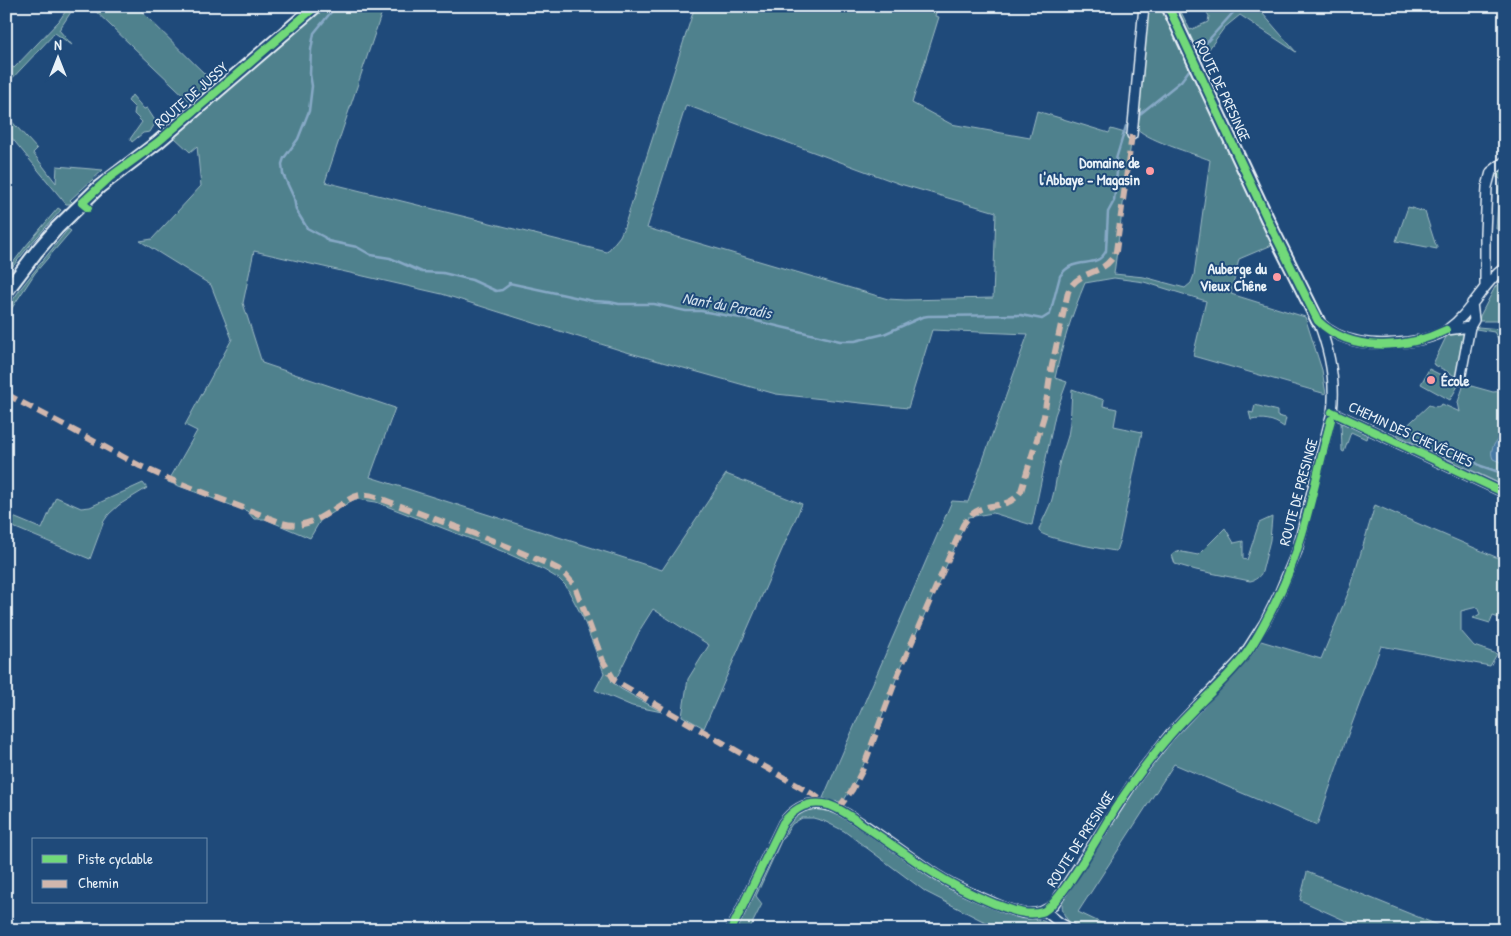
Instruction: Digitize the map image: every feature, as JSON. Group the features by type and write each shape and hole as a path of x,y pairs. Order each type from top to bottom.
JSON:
{"main road":[{"name":"ROUTE DE JUSSY","path":"6,292 57,228 85,205 110,178 158,142 316,6"},
{"name":"ROUTE DE PRESINGE","path":"1168,6 1273,231 1318,321"}],"street":[{"path":"1133,127 1144,6"},
{"path":"1486,286 1485,233 1487,187 1491,172 1505,161"},
{"path":"1446,330 1505,267"},
{"path":"1460,380 1470,327 1474,320 1472,303"},
{"path":"1318,321 1328,329 1352,341 1371,344 1414,341 1428,338 1446,330 1470,327"},
{"name":"ROUTE DE PRESINGE","path":"1045,911 1062,894 1120,801 1156,750 1231,671 1252,646 1279,594 1297,551 1332,412 1332,374 1318,321"},
{"name":"CHEMIN DES CHEVÊCHES","path":"1332,412 1505,493"},
{"path":"731,930 783,823 792,812 803,805 812,804 830,806 846,814 934,874 968,892 1026,914 1045,911 1060,923 1074,930"}],"green space":[{"path":"69,6 75,6 59,30 72,45 55,33 6,85 6,62 14,68 59,21"},
{"path":"90,6 136,6 216,85 194,105"},
{"path":"324,6 384,6 325,182 607,252 620,236 624,227 695,6 942,6 941,9 937,9 935,16 939,17 912,103 951,124 1030,138 1037,111 1109,133 1111,129 1132,135 1114,274 1144,277 1185,288 1191,283 1194,275 1210,160 1158,141 1135,126 1141,92 1149,6 1162,6 1272,245 1239,259 1231,294 1305,317 1322,370 1326,394 1193,356 1206,301 1144,282 1114,278 1085,283 1068,330 1055,378 1067,382 1055,415 1032,525 993,513 968,517 898,674 861,771 843,802 830,801 823,798 952,501 968,502 1028,334 932,330 908,408 776,394 623,351 442,294 254,251 243,303 262,363 395,408 370,477 662,570 726,474 802,504 704,728 682,716 688,679 709,645 653,609 641,628 617,677 611,681 621,689 662,712 632,706 595,690 604,673 583,618 566,586 559,579 544,570 504,552 376,502 356,499 351,501 320,521 310,538 265,519 254,519 247,511 168,482 197,431 185,425 232,339 211,285 140,241 152,239 201,186 197,146 190,152 173,136","holes":["686,105 900,184 996,212 993,298 888,299 647,228"]},
{"path":"1175,6 1178,6 1190,30 1208,22 1209,16 1203,6 1256,6 1296,52 1240,15 1224,28 1201,60"},
{"path":"132,95 144,109 147,108 156,122 150,132 143,133 132,142 130,139 142,122 134,114 135,108 128,101"},
{"path":"6,115 37,149 33,153 56,183 57,166 103,170 70,200 74,204 66,204 6,131"},
{"path":"1505,167 1503,223 1505,228 1496,229 1499,189 1502,180 1495,176"},
{"path":"1408,207 1425,212 1437,249 1396,241"},
{"path":"58,208 61,210 6,275 6,272 25,247"},
{"path":"68,229 71,231 35,273 6,317 6,310 21,288"},
{"path":"1505,277 1505,303 1500,321 1479,321 1495,287"},
{"path":"1478,327 1500,329 1505,337 1505,350 1494,332 1476,329"},
{"path":"1464,332 1457,377 1433,364 1446,337 1451,334"},
{"path":"1505,362 1505,486 1397,435 1429,405 1436,407 1442,404 1460,412 1458,402 1464,384 1493,392 1503,391 1502,367"},
{"path":"1429,369 1459,384 1450,400 1421,384"},
{"path":"1072,389 1104,400 1103,406 1117,409 1114,426 1142,432 1116,551 1050,537 1039,531 1051,502 1068,436"},
{"path":"1255,405 1277,411 1277,416 1286,418 1284,427 1268,420 1251,420 1249,412 1253,413"},
{"path":"1341,421 1368,433 1366,439 1351,432 1344,452 1342,451"},
{"path":"143,483 147,488 119,505 104,521 90,559 6,524 6,514 42,529 56,497 81,508 90,507"},
{"path":"1375,505 1498,558 1505,543 1505,609 1502,619 1493,616 1490,623 1473,618 1480,614 1477,607 1461,611 1461,631 1474,646 1497,654 1490,666 1381,646 1317,825 1174,764 1078,912 1116,930 1087,931 1074,926 1064,914 1063,900 1101,837 1172,738 1174,739 1251,656 1261,641 1321,659 1351,586"},
{"path":"1272,517 1270,540 1262,572 1254,580 1250,581 1175,564 1172,555 1177,551 1198,555 1225,528 1234,543 1243,541 1243,559 1247,560 1259,523"},
{"path":"819,807 836,812 924,872 956,890 1003,912 1043,921 1062,930 1009,930 983,921 926,892 844,831 824,821 802,818 792,824 781,841 756,896 762,904 749,930 735,930 789,822 802,812"},
{"path":"1307,872 1450,930 1366,930 1300,900"}],"water":[{"path":"1499,437 1505,438 1505,448 1502,447 1500,449 1501,453 1505,453 1505,464 1493,459 1492,456 1493,448"}],"waterway":[{"name":"Nant du Paradis","path":"336,6 314,33 311,50 310,74 312,86 309,111 298,139 284,158 282,164 283,174 294,198 296,210 307,228 328,241 357,247 371,255 390,258 422,272 443,273 472,280 496,291 502,290 509,283 593,301 619,304 654,304 686,311 701,311 752,320 840,341 855,341 884,334 928,316 1021,315 1042,319 1050,314 1060,276 1066,269 1097,260 1106,251 1108,212 1114,201 1117,172 1116,159 1126,126 1130,124"},
{"name":"Nant du Paradis","path":"1199,55 1205,44 1239,6"},
{"name":"Nant du Paradis","path":"1137,121 1140,114 1181,81 1190,69"},
{"path":"1468,458 1481,466 1505,474"}],"marked path":[{"path":"838,809 852,790 862,771 898,674 963,525 978,510 1008,502 1021,491 1044,416 1051,370 1068,292 1078,279 1106,265 1116,251 1132,135"},
{"path":"6,394 140,466 282,523 299,525 314,521 353,497 367,495 499,543 548,564 562,571 575,586 603,661 615,681 825,803"}],"cycle path":[{"path":"88,208 82,203 110,177 158,142 316,6"},
{"path":"1168,6 1273,231 1318,321 1346,339 1380,345 1414,341 1446,330"},
{"path":"1332,412 1505,493"},
{"path":"731,930 783,823 798,809 815,803 829,805 851,816 932,872 979,897 1006,908 1030,914 1042,912 1050,907 1069,882 1115,809 1148,762 1179,725 1234,668 1258,636 1278,597 1295,554 1309,510 1331,420"}],"place":[{"name":"Domaine de l'Abbaye - Magasin","path":"1150,171"},
{"name":"Auberge du Vieux Chêne","path":"1277,277"},
{"name":"École","path":"1431,380"}]}
